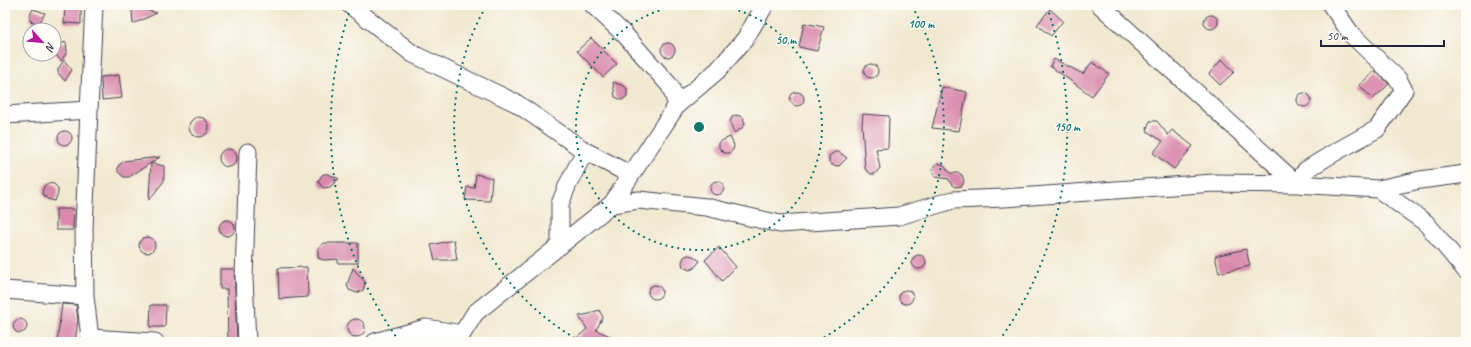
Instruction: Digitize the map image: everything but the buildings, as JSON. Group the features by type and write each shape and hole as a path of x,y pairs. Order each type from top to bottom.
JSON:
{"street":[{"path":"94,5 84,228 85,296 90,338 155,342"},
{"path":"350,5 413,54 516,103 585,151 631,175"},
{"path":"593,5 625,35 670,86 677,105"},
{"path":"375,342 426,328 459,338 475,313 612,204 677,105 718,70 745,39 765,5"},
{"path":"1100,5 1297,184"},
{"path":"1297,184 1306,170 1377,129 1404,90 1398,79 1352,35 1330,5"},
{"path":"5,115 89,110"},
{"path":"560,246 560,204 568,184 585,151"},
{"path":"247,342 244,278 248,152"},
{"path":"612,204 639,200 706,207 780,224 899,216 953,200 1004,198 1214,183 1297,184 1378,189 1420,180 1466,174"},
{"path":"1378,189 1426,223 1466,271"},
{"path":"5,290 85,296"}]}
